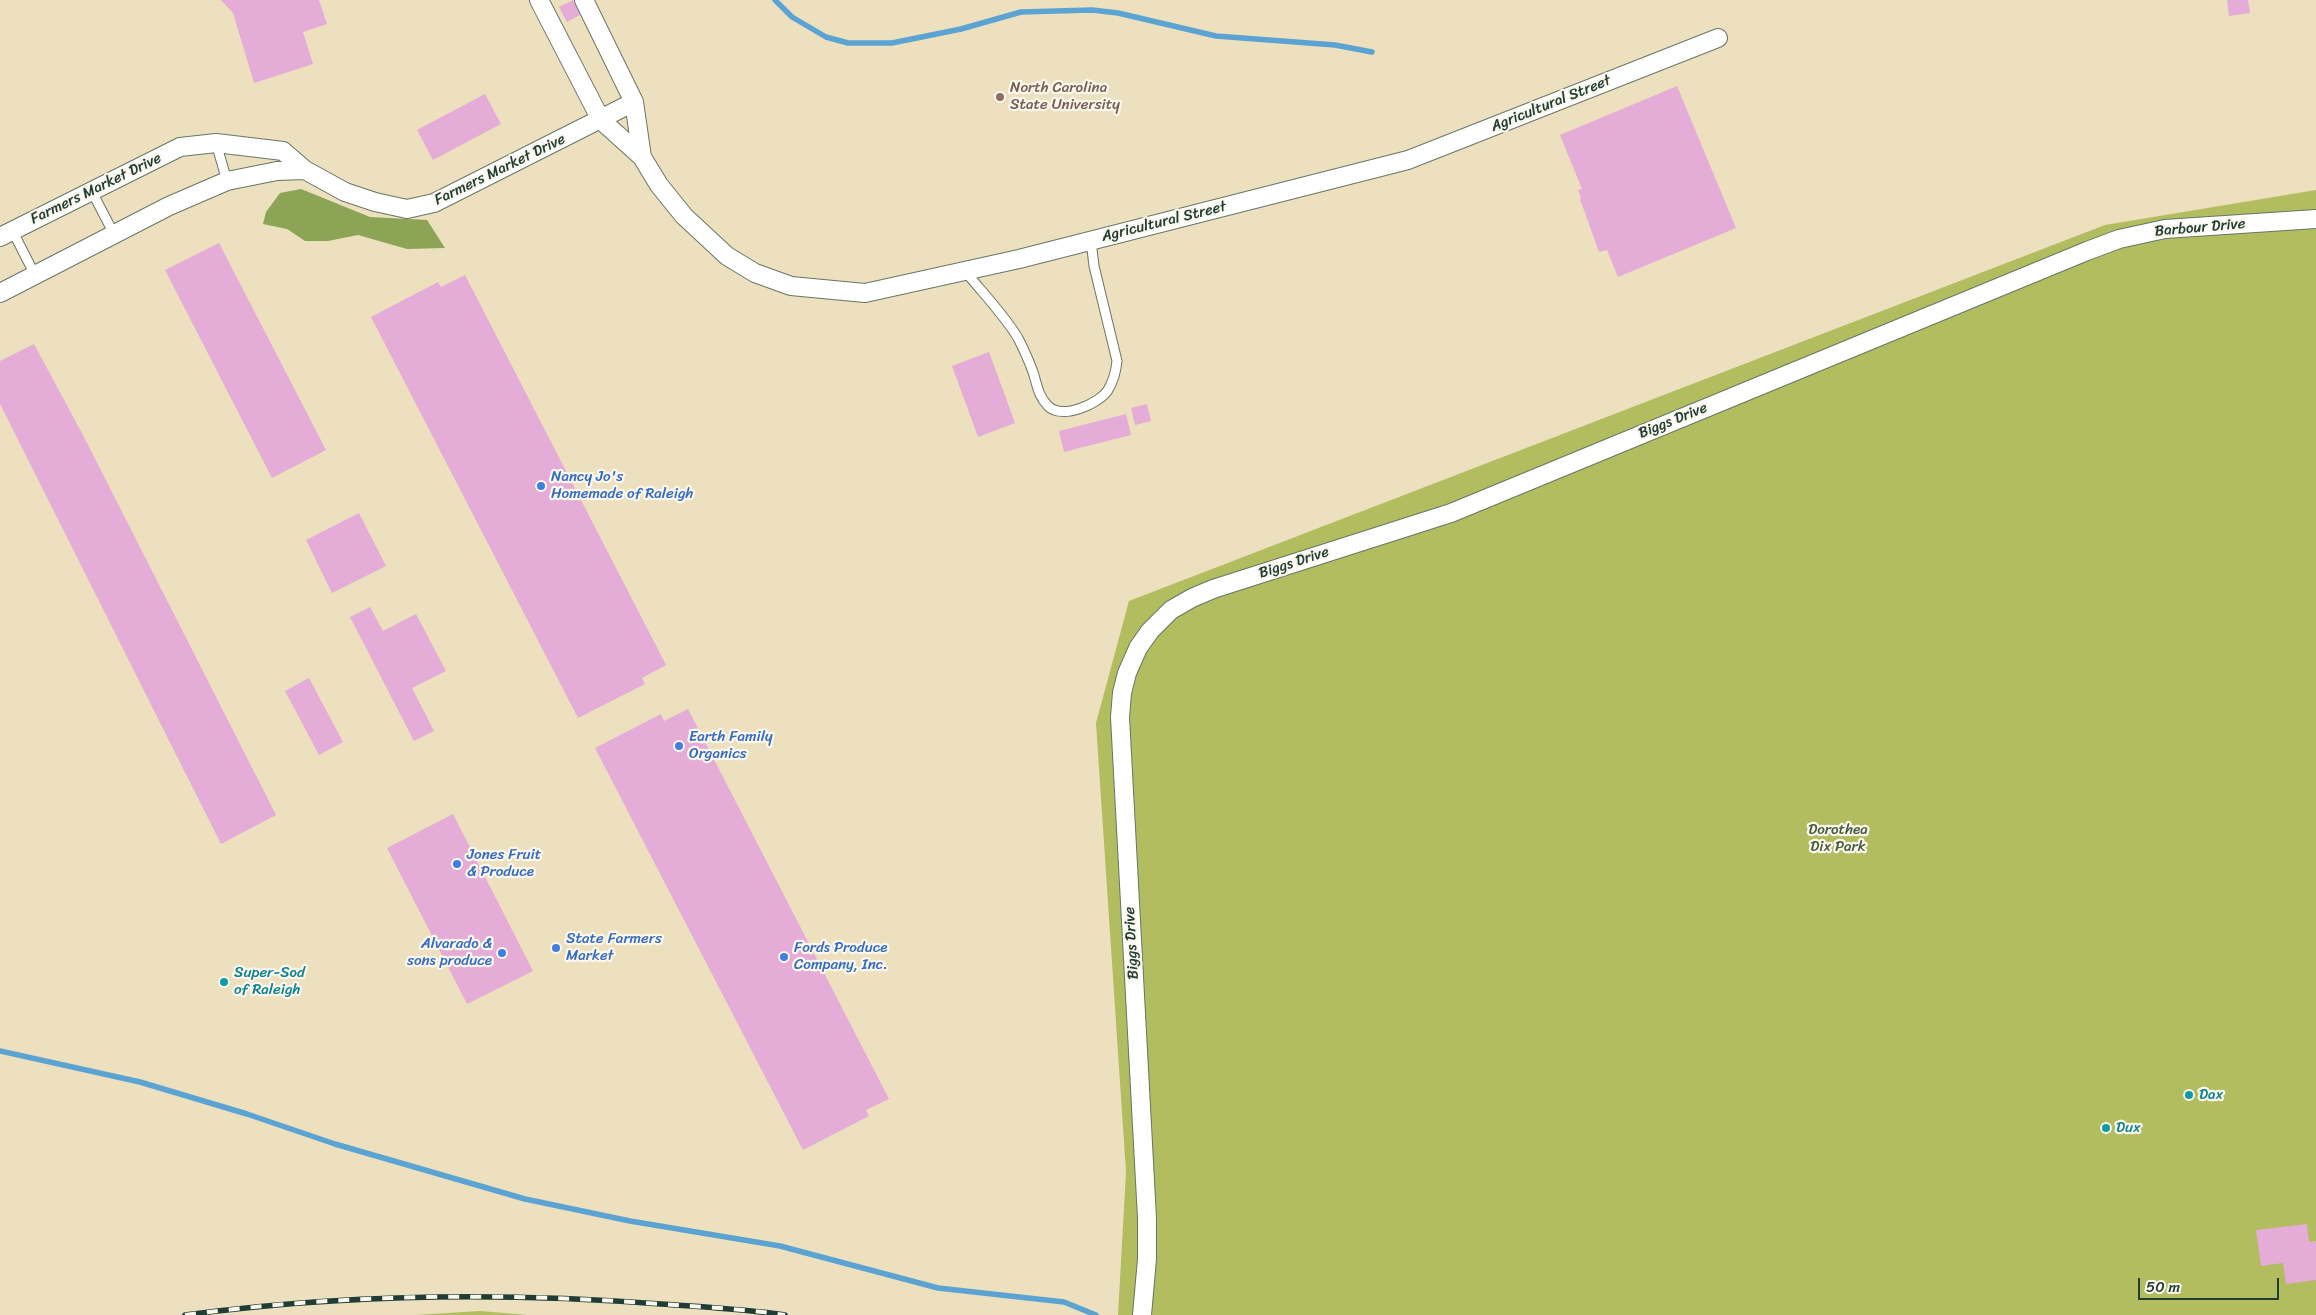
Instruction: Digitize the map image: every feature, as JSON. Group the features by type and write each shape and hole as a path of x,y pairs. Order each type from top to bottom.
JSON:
{"street":[{"name":"Agricultural Street","path":"539,0 601,120 642,157 659,185 684,216 720,249 755,273 791,286 865,293 1091,241 1408,160 1718,38"},
{"name":"Agricultural Street","path":"584,0 634,102 642,157"},
{"name":"Farmers Market Drive","path":"6,234 180,147 216,144 266,148 283,152 305,170 345,192 375,202 407,208 434,203 634,102"},
{"path":"0,293 169,206 227,181 277,171 305,170"},
{"name":"Barbour Drive","path":"2087,251 2119,240 2165,230 2316,218"},
{"name":"Biggs Drive","path":"1142,1315 1145,1298 1147,1218 1120,718 1122,694 1127,673 1138,648 1150,631 1172,610 1213,589 1452,513 2087,251"}],"lane":[{"path":"216,144 227,181"},
{"path":"91,190 114,234"},
{"path":"6,234 35,275"},
{"path":"965,271 1018,338 1033,371 1040,397 1050,408 1063,412 1078,409 1097,402 1108,391 1115,376 1117,361 1094,266 1091,241"}],"green space":[{"path":"301,189 370,217 427,220 445,248 407,249 358,235 328,241 305,241 287,229 263,224 266,212 280,193"},
{"name":"Dorothea Dix Park","path":"2316,190 2316,1315 1118,1315 1126,1172 1096,723 1129,601 2105,225"},
{"path":"480,1311 528,1315 415,1315"}],"building":[{"path":"221,0 319,0 327,24 303,32 313,64 254,83 233,13"},
{"path":"573,0 580,15 567,22 559,7"},
{"path":"2227,0 2248,0 2250,13 2229,16"},
{"path":"1677,86 1736,228 1618,277 1607,250 1599,252 1580,199 1578,190 1582,189 1560,135"},
{"path":"485,94 501,124 433,160 417,130"},
{"path":"219,243 326,450 272,478 165,270"},
{"path":"465,275 666,665 642,678 645,684 578,718 371,317 438,282 441,287"},
{"path":"34,344 84,437 276,815 221,844 0,404 0,361"},
{"path":"989,352 1015,423 978,437 952,366"},
{"path":"1147,404 1151,421 1135,425 1131,408"},
{"path":"1126,414 1131,435 1064,452 1059,431"},
{"path":"359,513 386,566 332,593 306,540"},
{"path":"370,607 383,631 416,614 446,671 412,688 434,731 414,741 350,617"},
{"path":"309,678 343,742 319,755 285,691"},
{"path":"688,709 889,1099 866,1110 869,1116 803,1150 595,748 661,714 664,721"},
{"path":"453,814 533,971 467,1004 387,848"},
{"path":"2307,1224 2309,1242 2316,1241 2316,1280 2286,1284 2283,1263 2261,1266 2256,1230"}],"waterway":[{"path":"775,0 792,17 826,37 848,43 892,43 961,29 1021,12 1092,10 1118,13 1216,36 1335,45 1372,52"},
{"path":"0,1051 140,1082 247,1114 335,1144 525,1199 630,1221 780,1246 938,1288 1064,1302 1096,1315"}],"railway":[{"path":"185,1315 304,1303 423,1297 601,1300 723,1308 785,1315"}],"place":[{"name":"North Carolina State University","path":"1000,97"},
{"name":"Nancy Jo's Homemade of Raleigh","path":"541,486"},
{"name":"Earth Family Organics","path":"679,746"},
{"name":"Jones Fruit & Produce","path":"457,864"},
{"name":"State Farmers Market","path":"556,948"},
{"name":"Alvarado & sons produce","path":"502,953"},
{"name":"Fords Produce Company, Inc.","path":"784,957"},
{"name":"Super-Sod of Raleigh","path":"224,982"},
{"name":"Dax","path":"2189,1095"},
{"name":"Dux","path":"2106,1128"}]}
